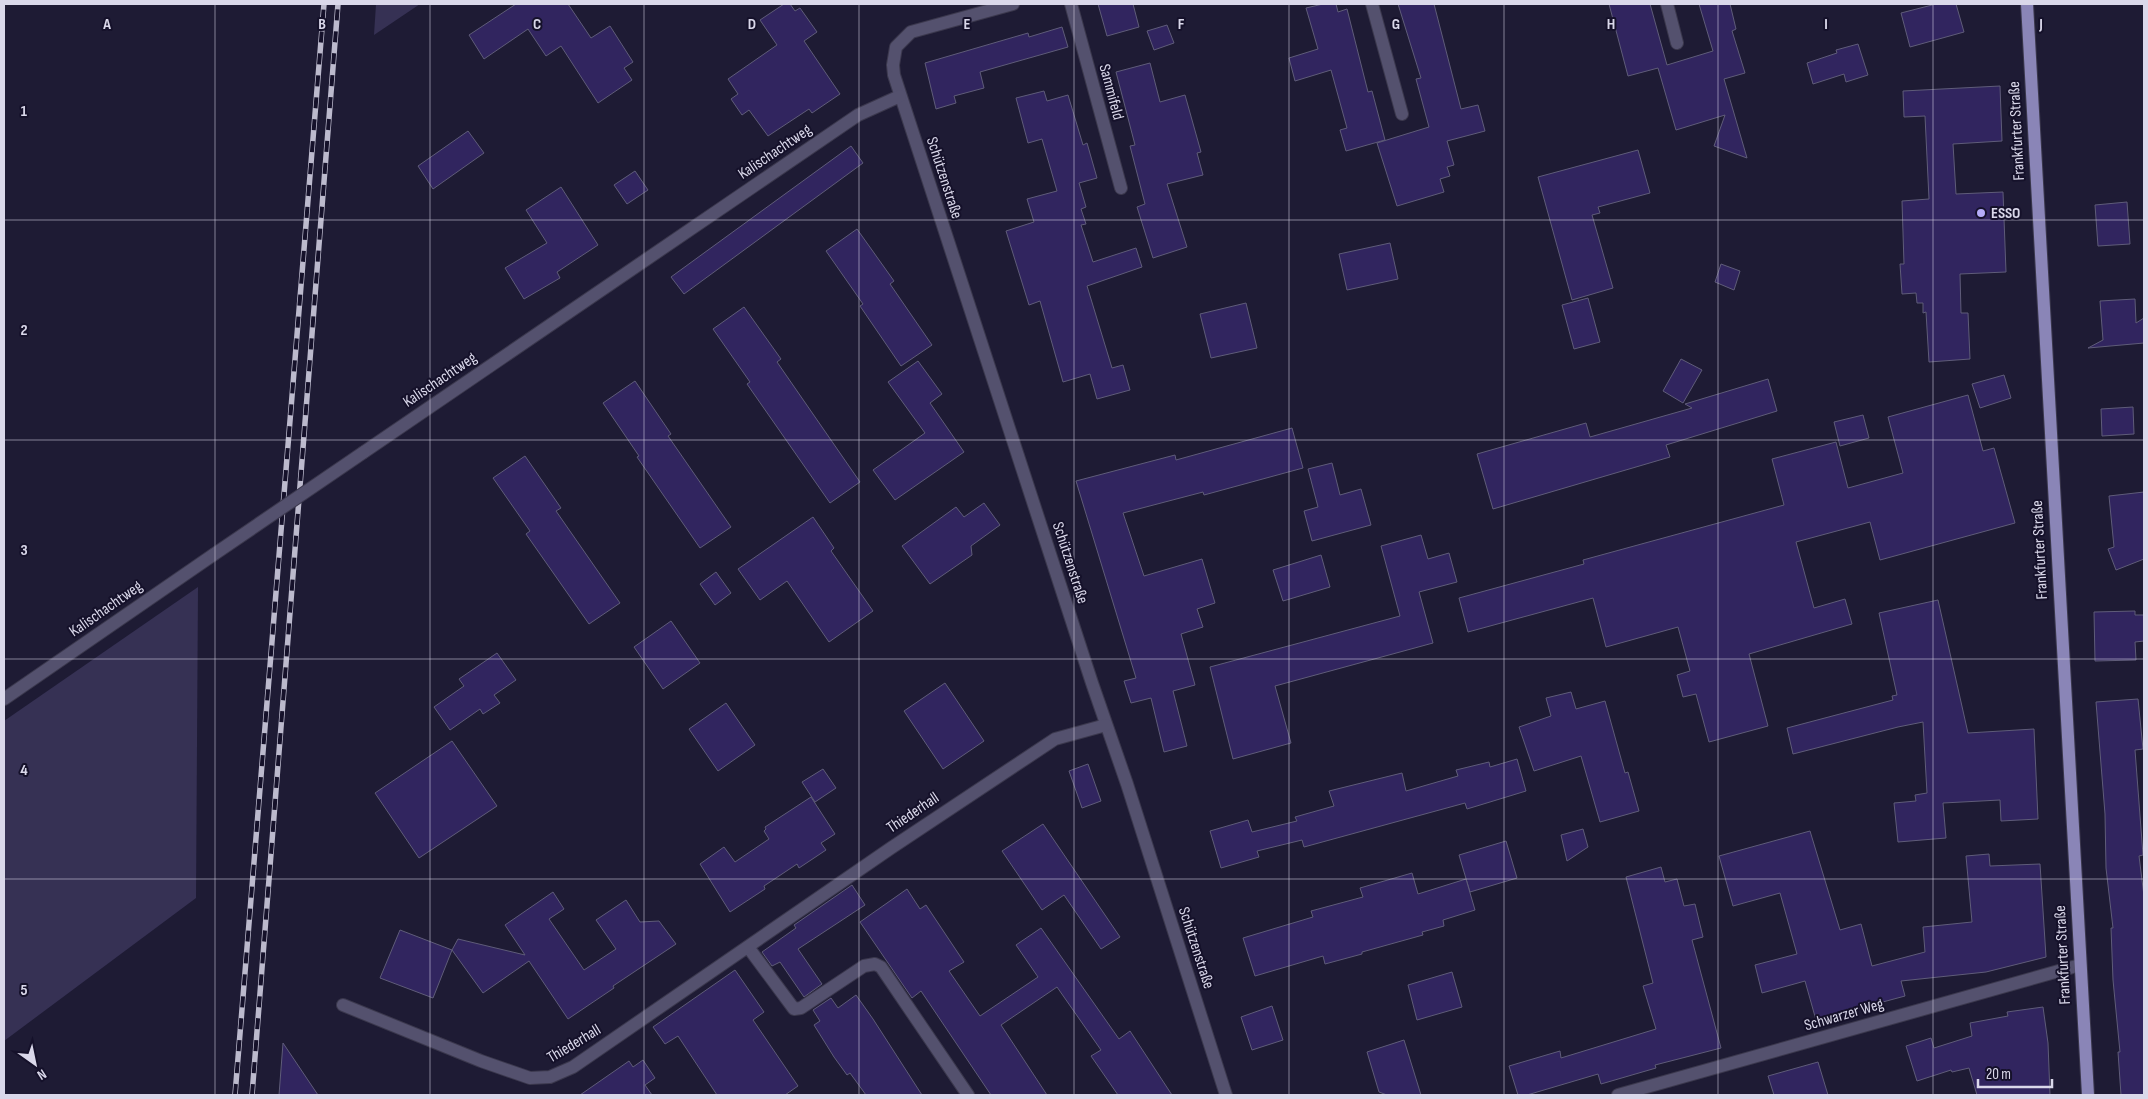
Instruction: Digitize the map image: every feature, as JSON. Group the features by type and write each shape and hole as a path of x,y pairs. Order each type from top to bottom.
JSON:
{"main road":[{"name":"Frankfurter Straße","path":"2027,4 2088,1095"}],"street":[{"name":"Schützenstraße","path":"1013,4 911,32 896,47 893,65 900,96 1226,1095"},
{"name":"Sammifeld","path":"1071,4 1121,188"},
{"path":"1372,4 1402,114"},
{"path":"1667,4 1676,43"},
{"name":"Kalischachtweg","path":"4,699 858,115 900,96"},
{"name":"Thiederhall","path":"343,1005 482,1061 530,1078 550,1077 573,1067 891,848 1055,739 1106,725"},
{"path":"748,947 794,1009 801,1008 864,966 875,964 882,967 968,1095"},
{"name":"Schwarzer Weg","path":"1618,1095 2080,965"}],"shaded area":[{"path":"376,4 420,4 374,35"},
{"path":"198,587 196,898 4,1041 4,721"}],"building":[{"path":"516,4 568,4 591,38 610,26 633,62 624,68 632,80 598,103 561,46 546,56 528,29 484,59 469,35"},
{"path":"784,4 790,4 795,11 800,8 817,32 804,41 840,94 812,113 809,109 768,136 749,110 742,115 731,99 738,94 728,79 777,45 760,20"},
{"path":"1098,4 1133,4 1139,27 1107,36"},
{"path":"1323,4 1336,4 1338,12 1347,9 1368,92 1372,91 1385,140 1346,151 1340,130 1347,128 1331,70 1295,81 1289,58 1318,49 1306,8"},
{"path":"1398,4 1434,4 1461,109 1478,105 1485,131 1447,141 1454,165 1447,167 1450,176 1440,179 1444,192 1397,206 1377,143 1429,127 1416,79 1421,78"},
{"path":"1609,4 1650,4 1667,65 1713,51 1699,4 1730,4 1736,29 1732,31 1745,73 1724,79 1747,158 1714,146 1725,115 1676,130 1658,68 1628,76"},
{"path":"1936,4 1956,4 1964,32 1910,47 1901,13"},
{"path":"1167,25 1174,43 1154,50 1147,31"},
{"path":"1062,27 1068,47 980,72 984,88 954,96 956,103 936,109 925,63 1028,33 1029,37"},
{"path":"1858,44 1868,75 1846,82 1844,74 1813,84 1807,63 1837,53 1836,50"},
{"path":"1150,63 1160,102 1185,95 1201,152 1197,153 1203,175 1167,184 1187,247 1153,258 1137,207 1145,204 1130,146 1135,145 1116,72"},
{"path":"2000,86 2002,141 1953,144 1956,194 2003,192 2006,272 1960,274 1961,313 1968,313 1970,359 1929,362 1926,312 1923,313 1923,303 1917,303 1916,293 1902,294 1900,264 1904,264 1902,201 1929,199 1925,116 1904,117 1903,91"},
{"path":"1044,91 1047,101 1068,95 1083,145 1087,143 1097,178 1079,183 1086,207 1081,209 1086,224 1081,225 1093,262 1136,248 1142,267 1087,286 1112,368 1123,365 1130,390 1097,399 1090,374 1063,382 1040,301 1029,305 1006,231 1034,222 1027,199 1057,191 1042,139 1028,143 1016,98"},
{"path":"468,131 484,153 433,189 418,166"},
{"path":"851,146 863,163 684,294 671,277"},
{"path":"1638,150 1650,193 1598,207 1600,213 1592,215 1613,288 1572,300 1538,177"},
{"path":"635,171 648,190 627,204 614,185"},
{"path":"561,187 598,245 557,272 560,278 524,299 505,268 547,243 526,210"},
{"path":"2127,202 2130,244 2098,246 2095,205"},
{"path":"857,229 894,281 890,284 932,345 901,366 860,306 863,304 826,251"},
{"path":"1390,243 1398,279 1347,290 1339,254"},
{"path":"1721,264 1740,271 1734,290 1715,282"},
{"path":"1588,298 1600,342 1574,349 1562,305"},
{"path":"2135,299 2136,323 2144,318 2144,343 2088,348 2103,340 2100,301"},
{"path":"1246,303 1257,348 1211,358 1200,314"},
{"path":"744,307 781,359 777,362 860,482 830,503 747,384 750,382 713,329"},
{"path":"1681,359 1702,370 1683,403 1663,391"},
{"path":"918,361 942,394 930,403 964,452 895,500 873,470 925,433 888,382"},
{"path":"2004,375 2011,398 1980,408 1972,384"},
{"path":"1768,379 1777,411 1666,445 1670,457 1493,509 1477,454 1586,423 1590,437 1692,408 1685,404"},
{"path":"635,381 671,434 668,436 731,527 700,548 637,457 639,456 603,403"},
{"path":"1968,395 1983,451 1994,448 2015,523 1880,560 1870,522 1796,542 1814,608 1845,599 1852,624 1749,654 1768,726 1709,742 1696,694 1683,697 1677,675 1690,671 1678,627 1606,647 1593,598 1468,632 1459,598 1584,564 1583,560 1784,505 1772,459 1836,442 1848,488 1903,473 1888,417"},
{"path":"2133,407 2134,434 2102,436 2101,409"},
{"path":"1863,415 1869,438 1840,446 1834,422"},
{"path":"1292,428 1303,468 1204,495 1203,492 1123,513 1144,576 1202,559 1215,603 1197,609 1203,627 1181,634 1195,685 1173,691 1187,746 1164,752 1151,698 1131,703 1124,681 1136,678 1076,481 1175,455 1176,460"},
{"path":"525,456 561,508 556,511 620,603 589,624 526,534 530,531 493,478"},
{"path":"1332,463 1340,495 1361,489 1371,525 1312,541 1304,511 1318,507 1308,469"},
{"path":"2144,492 2144,559 2116,570 2108,549 2114,547 2109,496"},
{"path":"984,503 1000,525 971,546 972,555 930,584 902,546 956,507 964,517"},
{"path":"813,517 834,548 831,551 873,611 829,642 787,581 760,600 738,569"},
{"path":"1421,535 1428,559 1449,553 1457,582 1419,592 1433,643 1275,686 1291,743 1233,759 1210,667 1400,616 1381,546"},
{"path":"1321,555 1330,587 1283,601 1273,570"},
{"path":"716,572 731,593 715,605 700,584"},
{"path":"1938,600 1968,733 2034,729 2038,819 2001,821 2000,800 1943,803 1946,838 1898,842 1894,803 1916,801 1915,795 1927,793 1923,722 1793,754 1787,728 1893,700 1892,696 1897,695 1879,613"},
{"path":"2135,611 2135,615 2144,615 2144,641 2135,642 2136,660 2095,661 2094,612"},
{"path":"671,621 700,663 663,689 634,647"},
{"path":"497,653 516,680 494,695 500,703 483,714 480,709 450,730 434,707 464,686 459,679"},
{"path":"945,683 984,741 943,769 904,711"},
{"path":"1571,692 1576,709 1605,701 1625,773 1628,772 1639,811 1600,822 1581,756 1534,771 1519,727 1551,716 1546,698"},
{"path":"2138,699 2143,749 2135,750 2143,855 2139,856 2144,896 2144,1095 2121,1095 2118,1052 2120,1052 2113,980 2111,928 2113,928 2106,868 2105,814 2096,702"},
{"path":"726,703 755,745 718,771 689,729"},
{"path":"452,741 497,806 419,858 375,793"},
{"path":"1517,759 1526,791 1467,809 1465,803 1304,847 1302,840 1257,851 1259,857 1221,868 1210,831 1248,820 1252,832 1297,821 1295,817 1334,806 1329,791 1402,773 1406,791 1458,776 1456,770 1489,762 1490,767"},
{"path":"1088,764 1101,801 1082,808 1069,771"},
{"path":"823,769 836,788 815,802 802,782"},
{"path":"811,797 835,834 821,843 826,850 799,868 797,864 764,886 765,889 730,912 700,864 724,847 735,862 769,839 764,831 765,827"},
{"path":"1043,824 1120,937 1101,949 1064,895 1042,910 1002,851"},
{"path":"1583,829 1588,847 1567,861 1561,835"},
{"path":"1810,831 1840,930 1861,924 1872,966 1925,952 1923,927 1972,922 1966,856 1989,854 1990,866 2040,864 2046,957 1986,972 1901,981 1905,996 1816,1020 1805,981 1762,993 1755,965 1797,954 1780,893 1733,906 1719,856"},
{"path":"1506,841 1517,878 1470,892 1459,855"},
{"path":"1661,867 1665,882 1677,879 1684,906 1695,904 1703,937 1692,940 1721,1048 1655,1065 1656,1068 1601,1084 1598,1074 1527,1095 1518,1095 1509,1066 1560,1051 1561,1058 1656,1029 1643,986 1653,983 1626,877"},
{"path":"1412,873 1418,894 1466,879 1475,910 1443,920 1444,926 1422,932 1423,935 1362,952 1362,954 1325,964 1323,956 1255,976 1243,938 1313,917 1311,911 1363,897 1360,888"},
{"path":"852,885 865,905 798,949 822,984 804,997 780,962 772,966 762,952 796,928 794,925"},
{"path":"907,889 920,909 926,905 964,962 949,971 980,1016 1038,977 1016,945 1041,928 1119,1039 1130,1031 1172,1095 1118,1095 1091,1056 1101,1050 1057,987 1001,1025 1047,1095 991,1095 921,991 912,998 860,922"},
{"path":"553,892 564,909 549,919 584,970 616,949 596,920 626,900 640,922 659,921 676,944 568,1019 529,961 483,993 452,950 458,939 525,955 505,925"},
{"path":"400,930 452,950 433,998 380,978"},
{"path":"735,970 764,1012 753,1020 798,1086 785,1095 717,1095 678,1036 665,1044 653,1027"},
{"path":"1452,972 1462,1007 1417,1020 1408,985"},
{"path":"856,995 922,1095 866,1095 850,1073 847,1075 834,1057 814,1025 820,1021 813,1010 831,998 838,1008"},
{"path":"1272,1006 1283,1040 1252,1050 1241,1017"},
{"path":"2043,1007 2048,1043 2050,1095 1977,1095 1969,1068 1952,1072 1951,1070 1917,1081 1906,1046 1931,1038 1934,1048 1972,1036 1970,1023 2008,1016 2007,1012"},
{"path":"1404,1040 1421,1095 1387,1095 1379,1092 1367,1052"},
{"path":"283,1043 318,1095 279,1095"},
{"path":"643,1060 655,1078 645,1085 652,1095 580,1095 629,1061 633,1067"},
{"path":"1818,1062 1828,1095 1774,1095 1768,1076"}],"railway":[{"path":"235,1095 324,4"},
{"path":"252,1095 338,4"}],"place":[{"name":"ESSO","path":"1981,213"}]}
